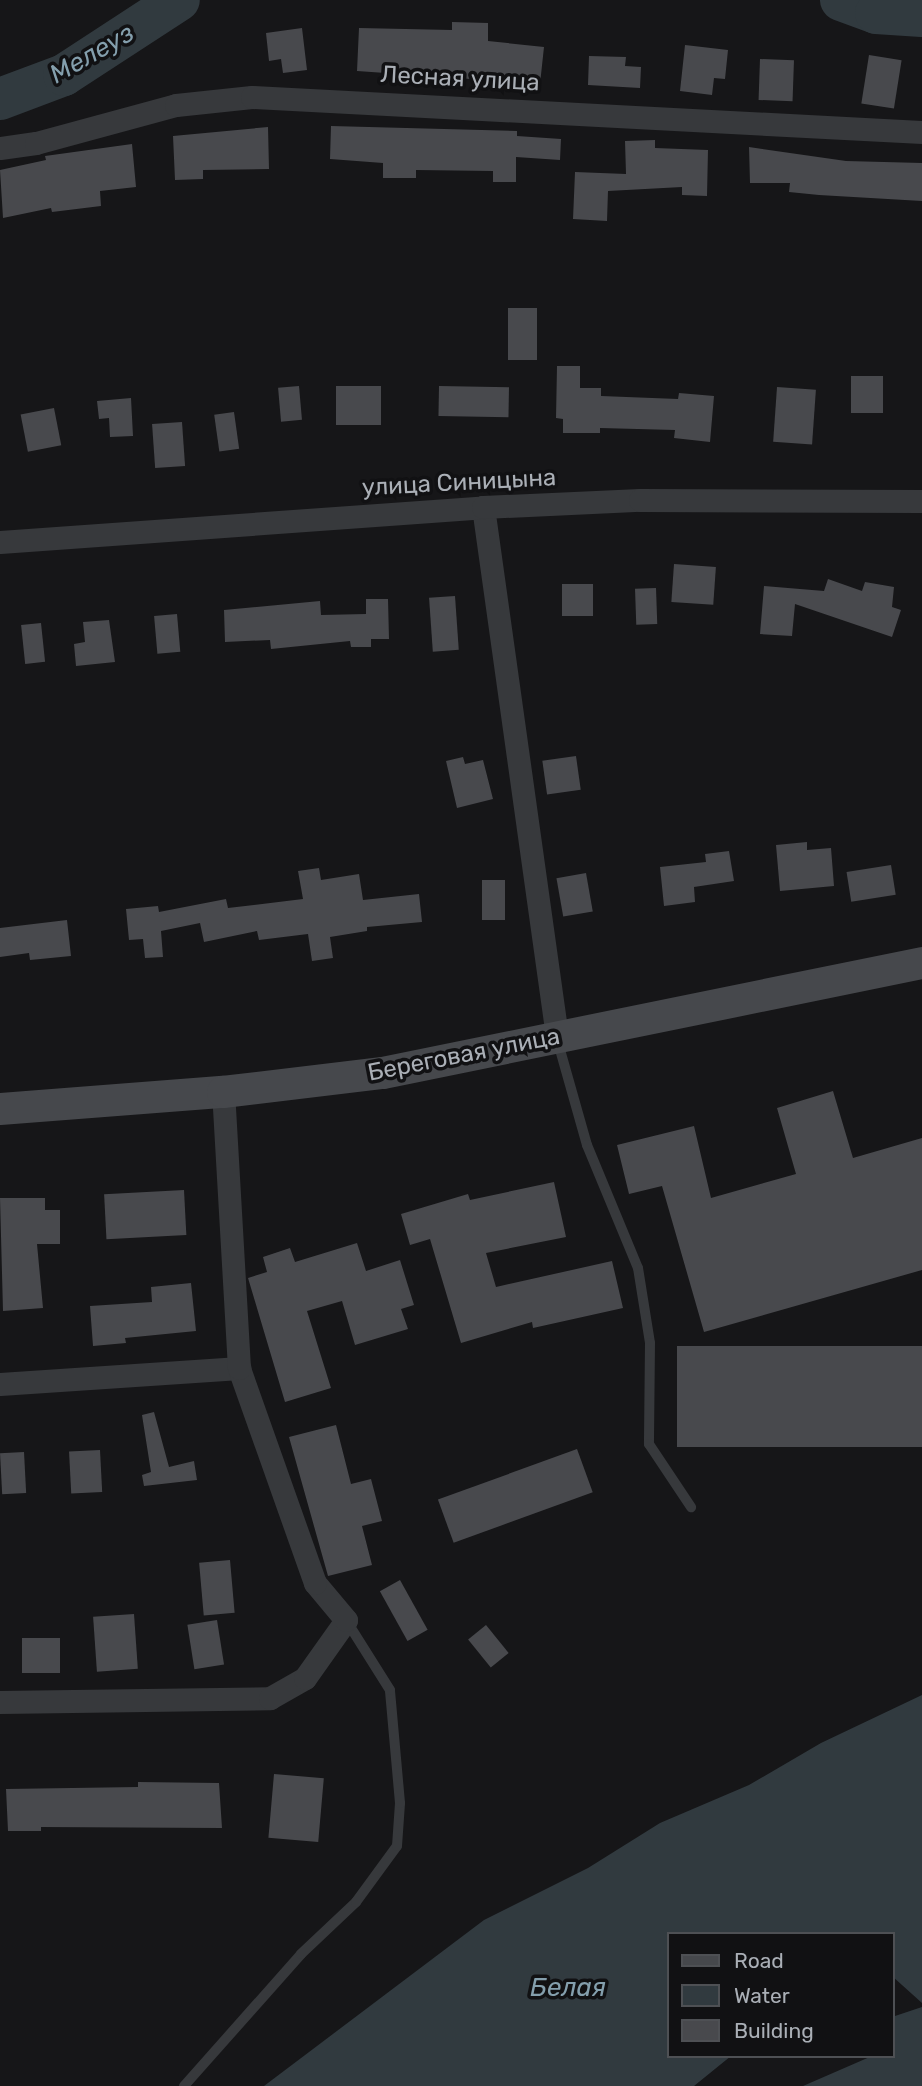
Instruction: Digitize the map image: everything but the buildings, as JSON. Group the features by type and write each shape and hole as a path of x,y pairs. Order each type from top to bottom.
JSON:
{"main road":[{"name":"Береговая улица","path":"0,1109 223,1092 383,1073 922,963"}],"street":[{"name":"Лесная улица","path":"0,148 176,105 252,97 515,108 922,132"},
{"name":"улица Синицына","path":"0,542 483,507 640,500 922,502"},
{"path":"483,507 557,1036"},
{"path":"0,1702 270,1698 304,1678 346,1620 315,1583 239,1368 223,1092"},
{"path":"0,1384 239,1368"}],"lane":[{"path":"557,1036 587,1145 638,1268 650,1343 649,1444 691,1507"},
{"path":"184,2086 301,1954 364,1894 397,1846 400,1804 390,1689 346,1620"}],"water":[{"name":"Белая","path":"922,1695 922,2003 894,1978 894,1932 666,1932 666,2058 729,2058 694,2086 264,2086 484,1920 588,1868 660,1823 749,1785 821,1743"},
{"path":"922,2007 922,2086 803,2086 867,2058 894,2058 894,2016"}],"waterway":[{"name":"Мелеуз","path":"0,99 64,75 179,0"},
{"name":"Мелеуз","path":"841,0 876,13 922,16"}]}
